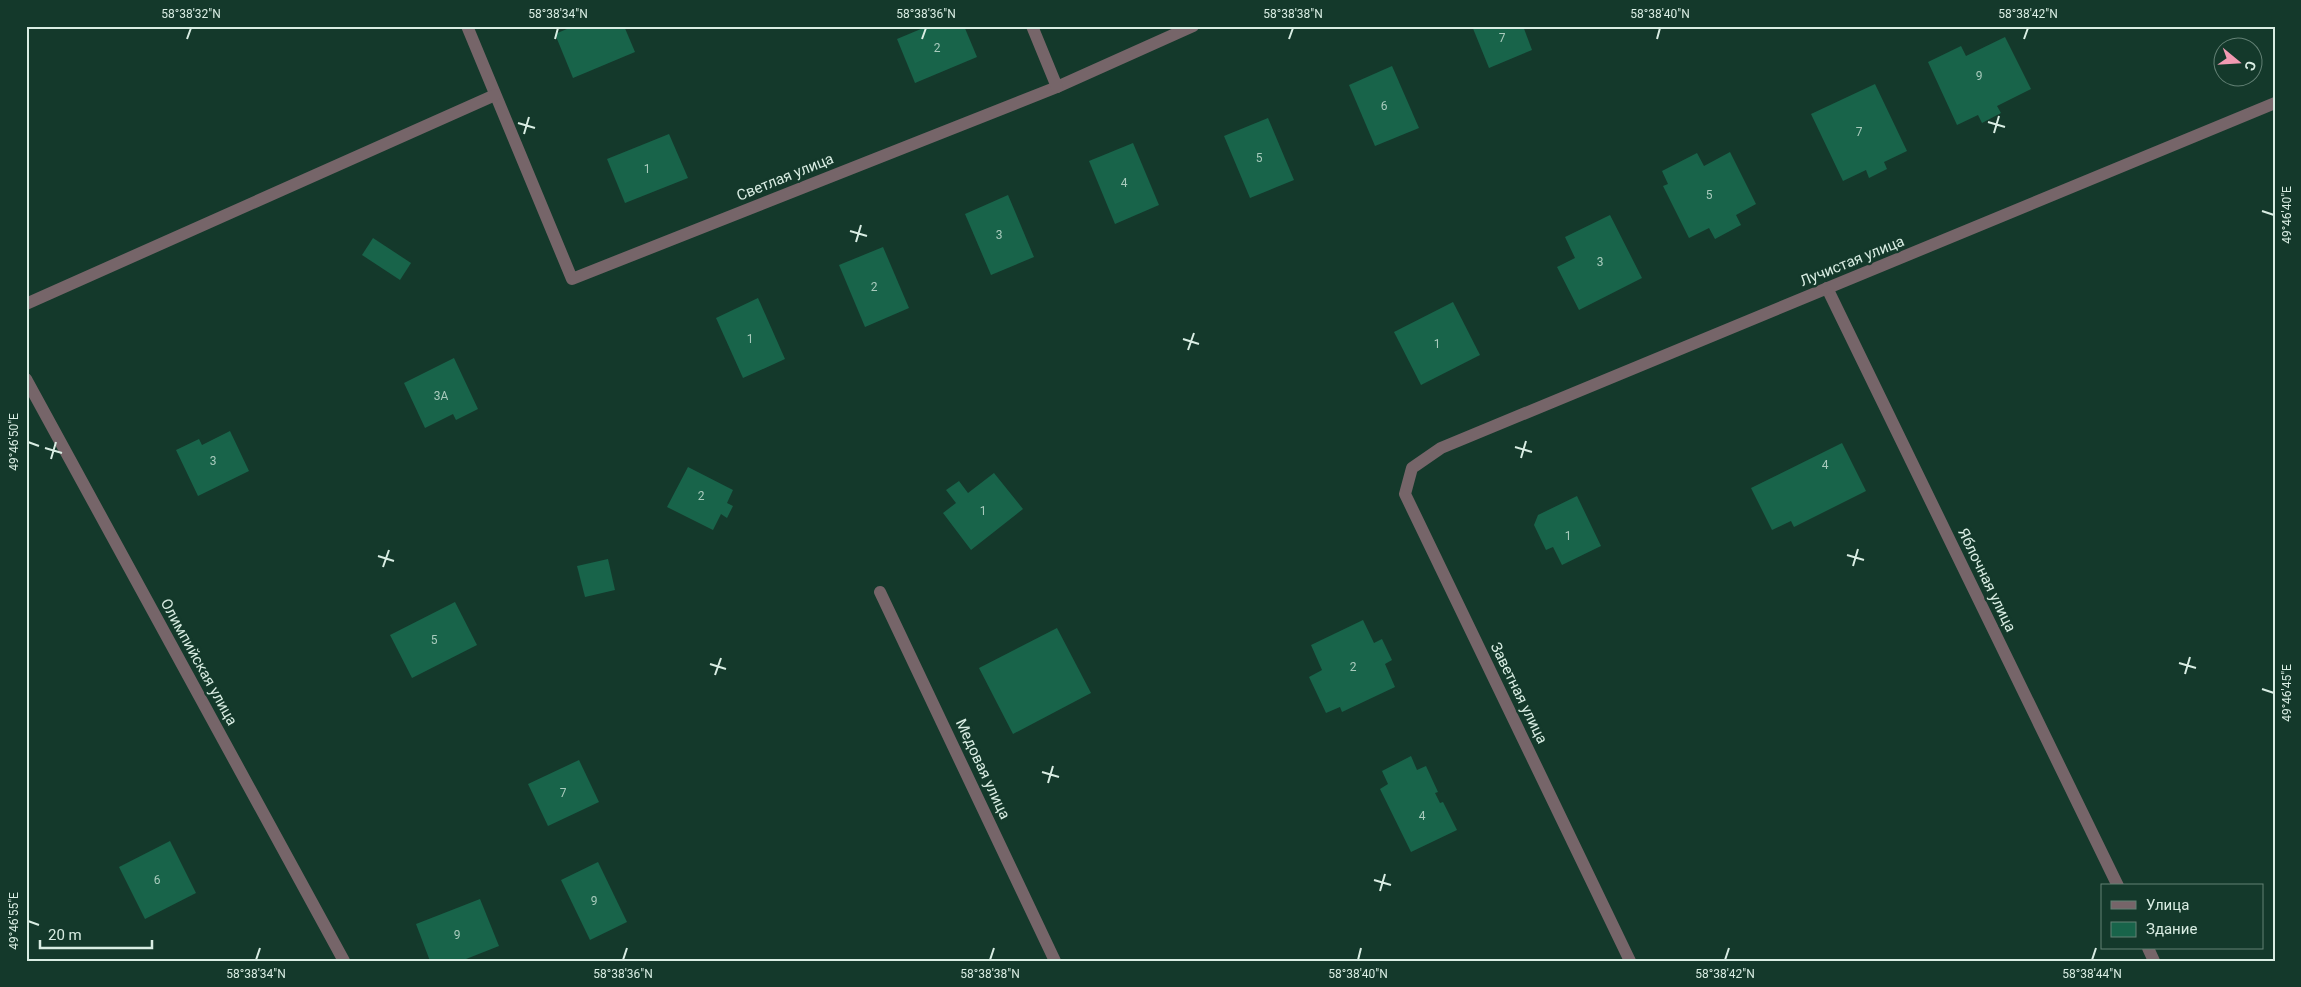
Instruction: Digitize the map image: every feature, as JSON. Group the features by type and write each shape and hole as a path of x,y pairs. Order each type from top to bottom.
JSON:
{"street":[{"path":"26,304 495,95 467,26"},
{"path":"1032,26 1057,87"},
{"name":"Светлая улица","path":"495,95 572,279 1057,87 1193,26"},
{"name":"Лучистая улица","path":"1441,448 2275,103"},
{"name":"Яблочная улица","path":"1827,288 2117,884"},
{"name":"Олимпийская улица","path":"26,378 344,961"},
{"name":"Заветная улица","path":"1441,448 1412,468 1405,494 1630,961"},
{"name":"Медовая улица","path":"880,592 1056,961"}],"building":[{"path":"574,26 624,26 635,52 573,78 555,34"},
{"path":"928,26 964,26 977,57 915,83 897,39"},
{"path":"1472,26 1523,26 1532,50 1489,68"},
{"path":"2005,37 2031,89 1997,106 2001,113 1982,123 1978,115 1957,125 1928,62 1961,46 1966,56"},
{"path":"1392,66 1419,128 1375,146 1349,85"},
{"path":"1875,84 1907,151 1884,162 1887,169 1869,178 1866,170 1843,181 1811,114"},
{"path":"1268,118 1294,180 1250,198 1224,136"},
{"path":"669,134 688,178 625,203 607,159"},
{"path":"1133,143 1159,205 1115,224 1089,161"},
{"path":"1730,152 1756,204 1736,215 1741,225 1715,239 1709,228 1689,238 1663,186 1668,184 1662,171 1697,153 1704,166"},
{"path":"1008,195 1034,257 991,275 965,214"},
{"path":"1610,215 1642,278 1579,310 1557,267 1575,258 1565,237"},
{"path":"373,238 411,263 400,280 362,255"},
{"path":"883,247 909,308 865,327 839,265"},
{"path":"758,298 785,359 743,378 716,318"},
{"path":"1453,302 1480,355 1421,385 1394,332"},
{"path":"454,358 478,409 456,420 453,414 425,428 404,383"},
{"path":"230,431 249,471 198,496 176,450 199,439 202,445"},
{"path":"1842,443 1866,491 1794,527 1791,521 1772,530 1751,488"},
{"path":"688,467 733,490 727,503 733,506 727,518 721,514 713,530 667,507"},
{"path":"994,473 1023,509 971,550 943,513 956,503 946,490 959,481 968,493"},
{"path":"1577,496 1601,546 1562,565 1553,547 1546,550 1534,525 1538,515"},
{"path":"608,559 615,590 585,597 577,566"},
{"path":"455,602 477,645 412,678 390,635"},
{"path":"1363,620 1374,643 1382,639 1392,660 1385,664 1395,687 1342,712 1340,707 1326,713 1309,677 1322,670 1311,645"},
{"path":"1057,628 1091,693 1013,734 979,668"},
{"path":"1411,756 1417,770 1426,766 1438,792 1435,793 1440,803 1443,802 1457,830 1411,852 1380,789 1388,784 1382,771"},
{"path":"579,760 599,802 548,826 528,784"},
{"path":"170,841 196,893 145,919 119,867"},
{"path":"598,862 627,922 590,940 561,880"},
{"path":"480,899 499,946 461,961 430,961 416,924"}]}
